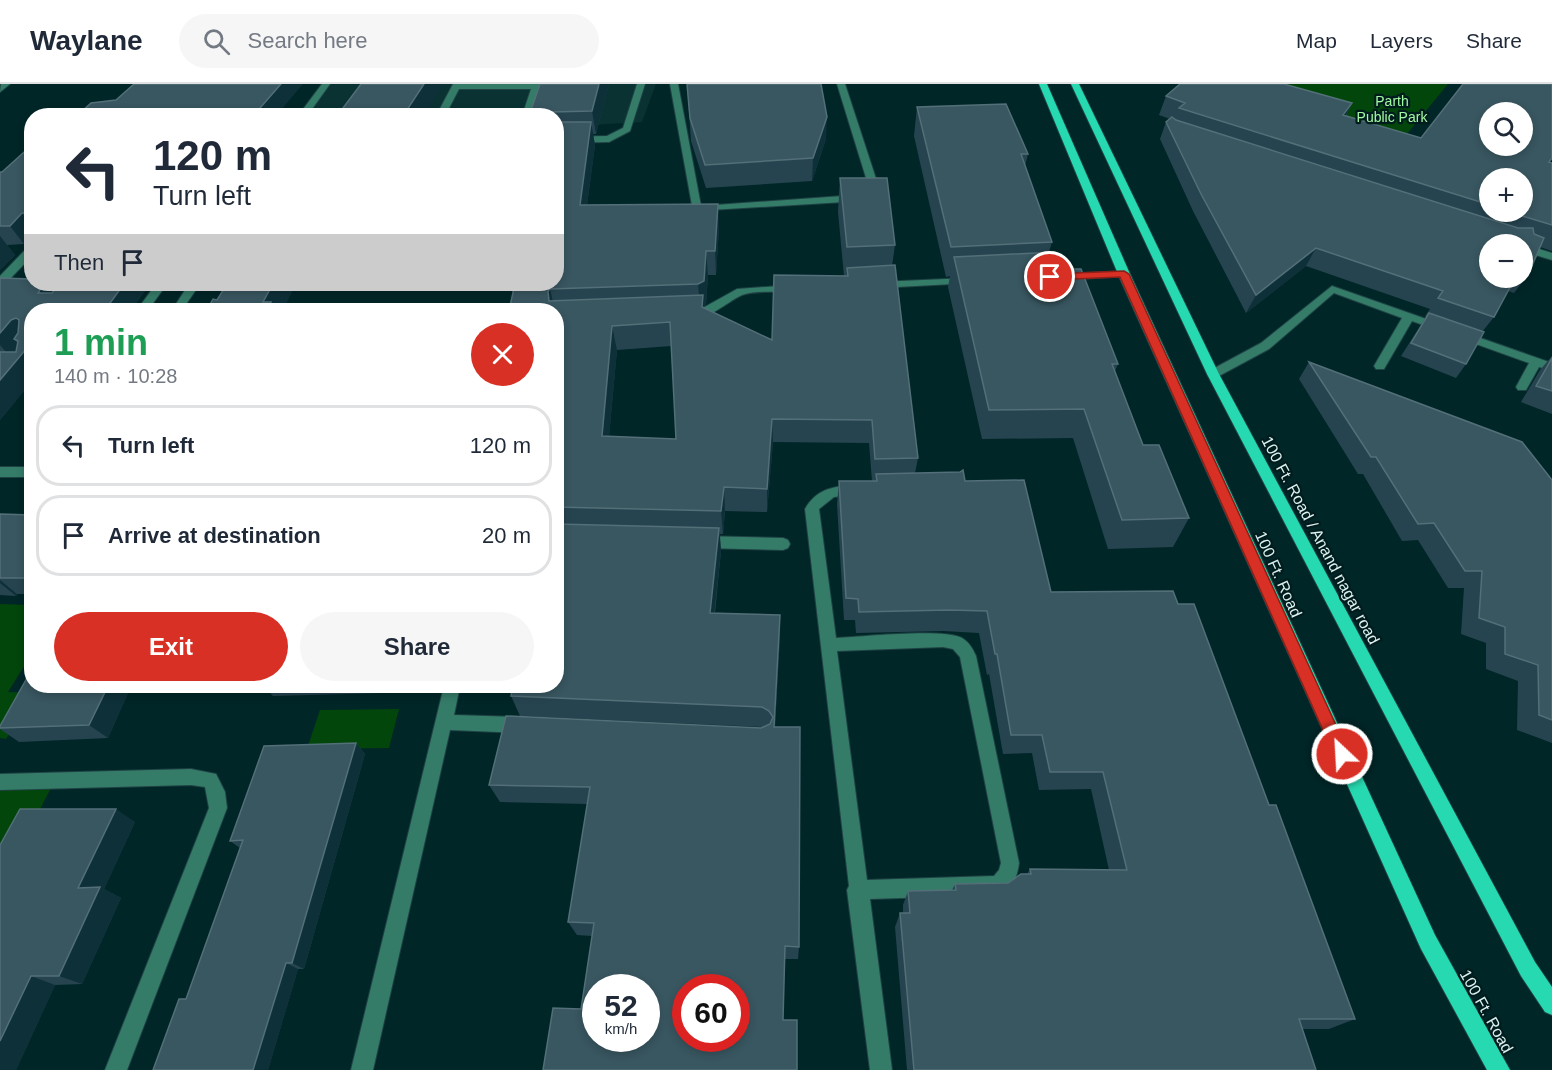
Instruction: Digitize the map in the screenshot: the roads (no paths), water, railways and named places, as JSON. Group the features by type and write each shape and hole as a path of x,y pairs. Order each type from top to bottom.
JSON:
{"main road":[{"name":"100 Ft. Road","path":"1043,84 1124,274 1428,942 1499,1070"},
{"name":"100 Ft. Road / Anand nagar road","path":"1075,84 1213,374 1528,969 1552,1005"}],"street":[{"path":"0,89 6,84"},
{"path":"308,108 327,84"},
{"path":"564,140 609,140 627,129 641,84"},
{"path":"674,84 696,209 877,197 841,84"},
{"path":"444,108 456,85 537,85 529,108"},
{"path":"14,250 24,250"},
{"path":"1533,251 1552,257"},
{"path":"0,283 24,257"},
{"path":"1050,277 1124,274"},
{"path":"860,285 978,280"},
{"path":"680,314 703,313 741,291 801,288"},
{"path":"1213,374 1265,346 1332,289 1552,367"},
{"path":"1380,366 1409,316"},
{"path":"1522,387 1536,361"},
{"path":"0,472 24,472"},
{"path":"871,490 835,491 824,494 816,501 812,509 857,890 881,1070"},
{"path":"687,541 783,544"},
{"path":"827,645 943,640 956,641 963,647 968,656 1010,863 1008,875 998,885 857,890"},
{"path":"362,1070 450,693"},
{"path":"443,722 533,726"},
{"path":"0,782 191,777 210,780 216,792 218,808 116,1070"}],"park label":[{"name":"Parth Public Park","path":"1392,110"}]}
